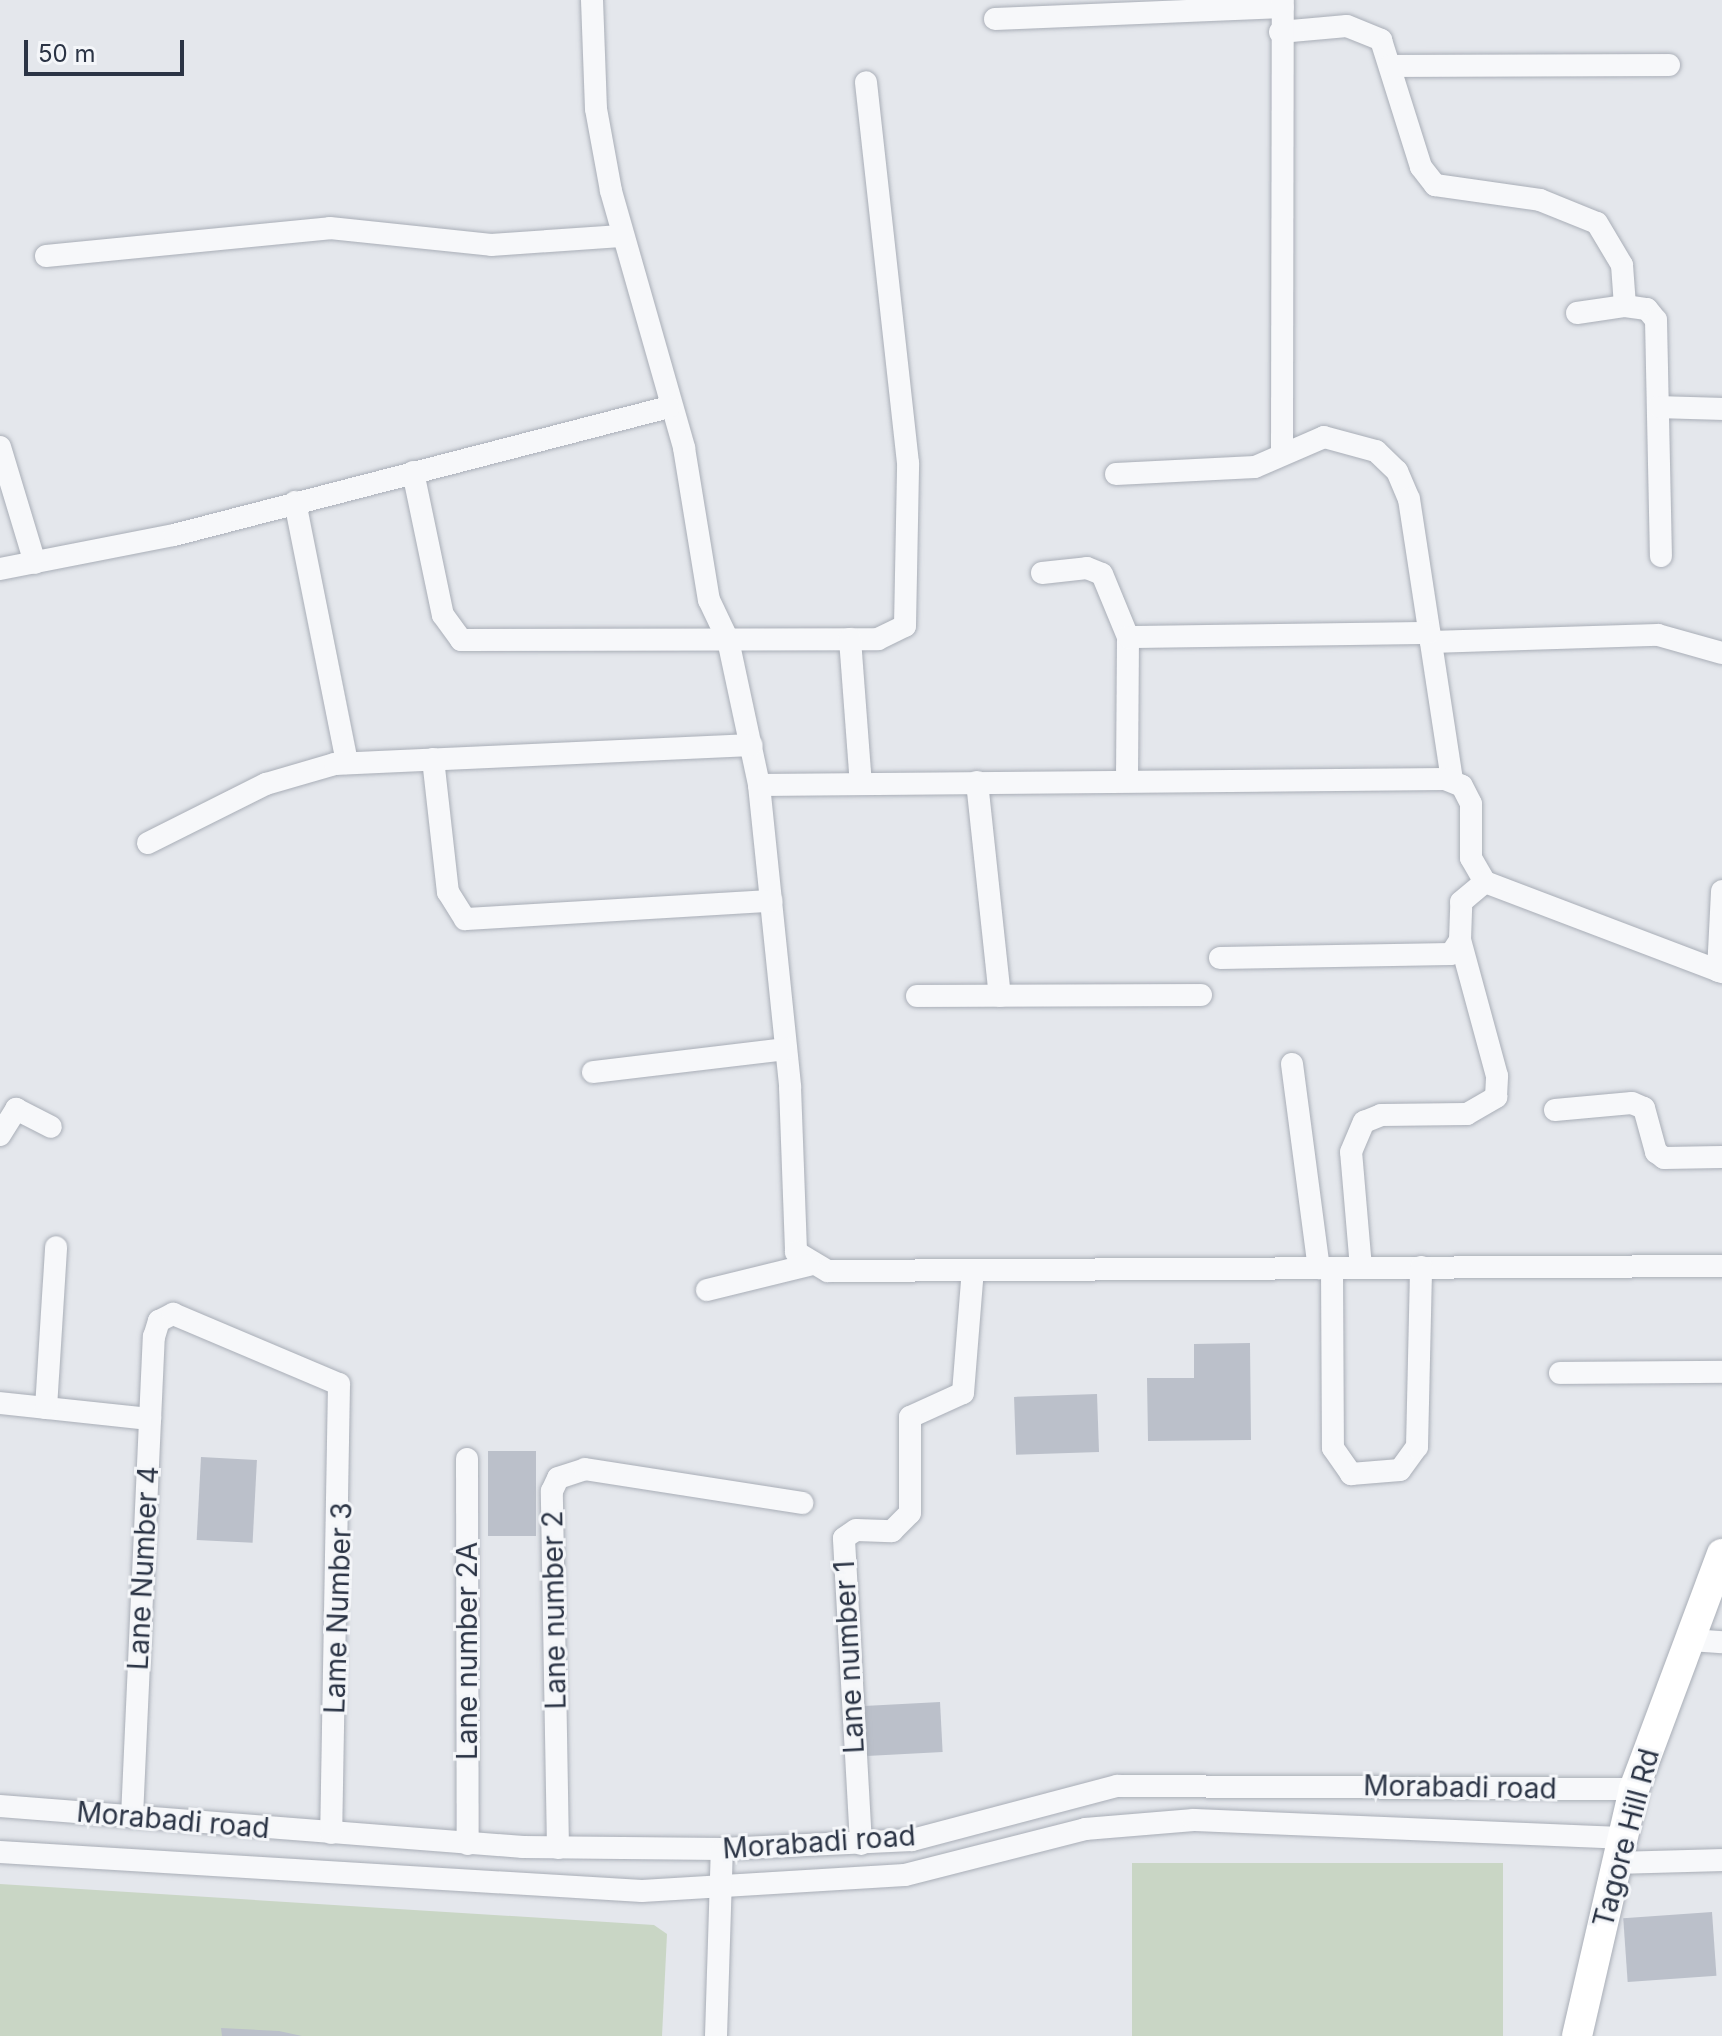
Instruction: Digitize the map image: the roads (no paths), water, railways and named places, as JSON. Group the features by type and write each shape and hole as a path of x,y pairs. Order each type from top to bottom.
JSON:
{"main road":[{"name":"Tagore Hill Rd","path":"1577,2036 1634,1789 1722,1554"}],"street":[{"path":"592,0 596,109 621,236 669,407 684,448 709,600 728,640 759,785 786,1049 792,1233 809,1265"},
{"path":"995,19 1283,3 1280,32 1282,452"},
{"path":"1280,32 1367,29 1381,40 1421,167 1435,185 1540,200 1597,223 1615,246 1625,306"},
{"path":"1390,66 1669,65"},
{"path":"413,472 443,615 461,640 850,639 894,635 909,613 908,463 866,82"},
{"path":"46,256 330,228 491,245 621,236"},
{"path":"1577,313 1625,306 1647,309 1656,320 1661,556"},
{"path":"0,569 295,502 669,407"},
{"path":"1659,407 1722,409"},
{"path":"1116,474 1236,470 1324,437 1348,440 1376,451 1397,471 1409,499 1452,781 1471,804 1471,858 1485,882 1720,971 1722,891"},
{"path":"0,447 35,563"},
{"path":"295,502 347,763"},
{"path":"1042,573 1087,568 1102,574 1128,637 1127,780"},
{"path":"1128,637 1658,635 1722,653"},
{"path":"850,639 861,784"},
{"path":"148,843 291,774 347,763 752,745"},
{"path":"433,759 448,892 465,919 771,901"},
{"path":"759,785 1127,780 1452,781"},
{"path":"977,782 1000,996"},
{"path":"1361,1268 1351,1152 1364,1122 1381,1115 1467,1114 1496,1097 1497,1076 1460,940 1461,902 1485,882"},
{"path":"1220,958 1436,957 1451,954 1460,940"},
{"path":"917,996 1201,995"},
{"path":"593,1072 786,1049"},
{"path":"1292,1064 1326,1268 1333,1448 1341,1470 1351,1474 1400,1470 1417,1447 1421,1267"},
{"path":"1555,1110 1632,1103 1644,1108 1656,1152 1664,1158 1722,1157"},
{"path":"0,1135 16,1109 51,1127"},
{"path":"46,1408 56,1247"},
{"path":"707,1290 809,1265 828,1271 1722,1266"},
{"name":"Lane number 1","path":"861,1844 844,1538 856,1530 892,1531 910,1513 910,1417 963,1393 973,1270"},
{"name":"Lane Number 4","path":"132,1817 150,1419 159,1321 192,1318 339,1384"},
{"path":"1560,1373 1722,1372"},
{"name":"Lame Number 3","path":"331,1833 339,1384"},
{"path":"0,1403 150,1419"},
{"name":"Lane number 2A","path":"467,1459 468,1844"},
{"name":"Lane number 2","path":"558,1848 552,1491 558,1478 585,1469 802,1503"},
{"path":"1691,1640 1722,1642"},
{"name":"Morabadi road","path":"0,1806 468,1844 722,1849 912,1840 1117,1786 1634,1789"},
{"name":"Morabadi road","path":"0,1852 571,1890 720,1887 905,1875 1085,1829 1194,1820 1722,1860"},
{"path":"716,2036 722,1849"}]}
